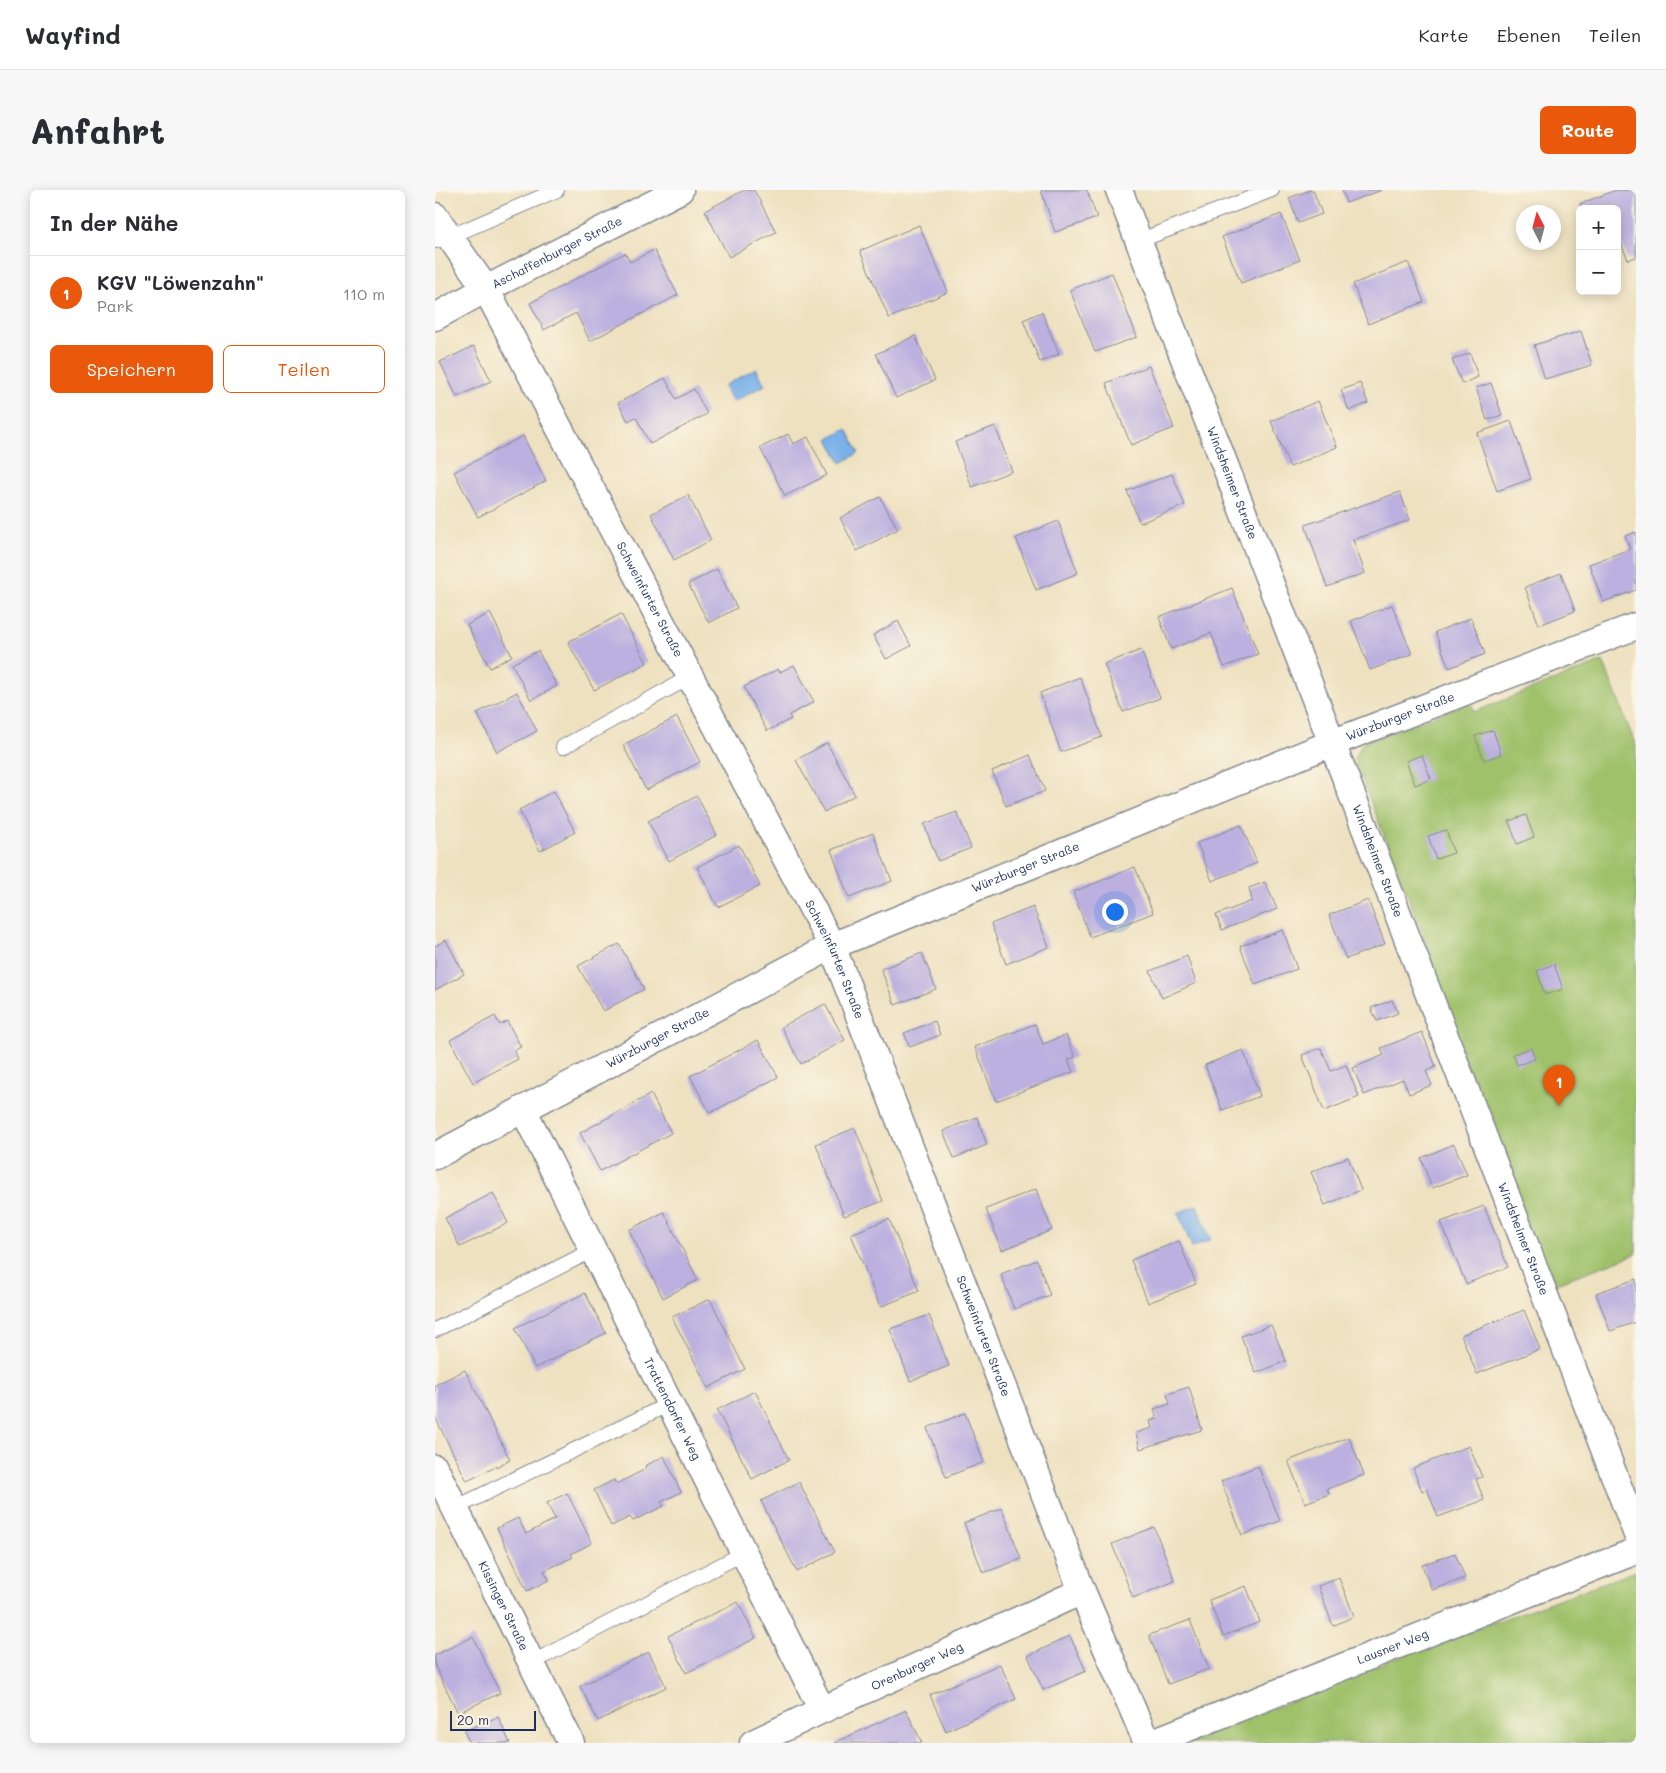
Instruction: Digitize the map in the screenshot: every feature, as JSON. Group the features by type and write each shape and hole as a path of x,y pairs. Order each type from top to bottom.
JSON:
{"street":[{"name":"Aschaffenburger Straße","path":"435,317 680,190"},
{"name":"Windsheimer Straße","path":"1119,190 1636,1532"},
{"name":"Schweinfurter Straße","path":"440,231 486,289 832,946 1082,1592 1147,1743"},
{"name":"Würzburger Straße","path":"435,1156 832,946 1332,743 1636,626"},
{"name":"Trattendorfer Weg","path":"523,1109 822,1710"},
{"name":"Kissinger Straße","path":"435,1468 571,1743"},
{"name":"Lausner Weg","path":"1151,1743 1636,1552"},
{"name":"Orenburger Weg","path":"753,1743 1082,1592"}],"lane":[{"path":"440,231 557,190"},
{"path":"1138,241 1272,190"},
{"path":"563,747 690,676"},
{"path":"435,1330 593,1250"},
{"path":"455,1508 669,1404"},
{"path":"531,1663 744,1553"}],"green space":[{"path":"1603,661 1636,746 1636,1254 1551,1285 1426,958 1431,955 1354,759 1362,744 1471,702 1474,712"},
{"path":"1636,1571 1636,1743 1188,1743 1401,1656"}],"water":[{"path":"756,368 765,385 733,402 724,386"},
{"path":"847,429 859,453 841,463 828,439"},
{"path":"1197,1205 1211,1240 1192,1247 1178,1213"}],"building":[{"path":"744,190 754,190 776,232 729,257 705,211"},
{"path":"1041,190 1087,190 1097,218 1055,232"},
{"path":"1313,190 1322,214 1298,223 1289,198"},
{"path":"1342,190 1382,190 1346,203"},
{"path":"1616,190 1636,190 1636,257 1628,260 1621,243 1621,205 1580,204"},
{"path":"1281,214 1300,260 1241,283 1222,237"},
{"path":"919,225 948,292 889,318 860,251"},
{"path":"654,250 678,295 590,341 576,313 544,330 530,303 625,253 630,262"},
{"path":"1408,262 1424,302 1368,324 1353,284"},
{"path":"1112,273 1137,337 1095,352 1070,290"},
{"path":"1042,312 1059,354 1040,362 1023,320"},
{"path":"1581,331 1592,365 1545,379 1534,345"},
{"path":"915,336 935,380 896,398 876,354"},
{"path":"474,346 491,381 457,397 440,362"},
{"path":"1470,353 1478,377 1462,384 1452,360"},
{"path":"1149,366 1174,428 1131,445 1106,383"},
{"path":"665,378 676,399 694,389 707,414 650,444 636,417 628,421 618,403"},
{"path":"1360,383 1368,403 1349,411 1341,390"},
{"path":"1491,383 1502,415 1487,420 1476,388"},
{"path":"1318,401 1337,447 1290,467 1271,421"},
{"path":"1511,421 1531,479 1497,491 1477,433"},
{"path":"995,426 1012,471 972,487 955,442"},
{"path":"788,434 793,444 808,437 827,475 785,496 760,448"},
{"path":"523,436 546,481 478,517 454,472"},
{"path":"1172,474 1185,505 1140,523 1127,491"},
{"path":"1400,492 1410,520 1353,540 1365,573 1327,587 1305,525"},
{"path":"688,495 711,540 674,560 651,514"},
{"path":"880,497 898,529 857,551 840,518"},
{"path":"1058,521 1078,573 1036,590 1016,538"},
{"path":"1636,532 1636,590 1603,602 1589,564 1630,549 1625,536"},
{"path":"717,569 737,608 709,623 688,584"},
{"path":"1561,573 1575,611 1539,625 1525,587"},
{"path":"1232,588 1258,654 1224,667 1211,633 1171,649 1159,617"},
{"path":"1392,605 1412,654 1370,670 1351,621"},
{"path":"490,613 512,656 490,668 467,625"},
{"path":"621,614 647,663 594,690 568,642"},
{"path":"1471,618 1485,654 1449,668 1435,632"},
{"path":"898,621 911,646 886,659 873,635"},
{"path":"1141,650 1160,698 1123,712 1104,664"},
{"path":"538,651 557,686 531,700 512,664"},
{"path":"794,665 814,702 789,715 791,719 767,731 744,687 778,669 780,672"},
{"path":"1080,677 1102,737 1061,752 1040,693"},
{"path":"517,692 537,731 497,752 477,713"},
{"path":"677,717 700,762 646,790 623,745"},
{"path":"1493,730 1501,754 1484,760 1475,736"},
{"path":"827,743 855,795 824,812 796,760"},
{"path":"1030,755 1045,791 1006,806 992,771"},
{"path":"1422,755 1431,779 1415,785 1406,761"},
{"path":"554,791 575,832 540,851 519,810"},
{"path":"697,796 717,835 669,861 648,821"},
{"path":"957,812 971,848 938,861 924,824"},
{"path":"1526,815 1534,837 1517,844 1509,821"},
{"path":"1241,825 1257,863 1212,881 1197,843"},
{"path":"1446,830 1454,853 1436,859 1428,836"},
{"path":"873,833 892,881 849,898 831,850"},
{"path":"739,845 760,886 718,907 697,867"},
{"path":"1135,867 1153,913 1090,937 1073,892"},
{"path":"1265,882 1277,909 1222,930 1216,915 1252,901 1249,888"},
{"path":"1368,900 1385,944 1346,959 1329,915"},
{"path":"1033,907 1049,947 1006,964 991,924"},
{"path":"1283,930 1297,969 1255,985 1240,946"},
{"path":"446,940 464,974 435,990 435,946"},
{"path":"619,944 644,989 603,1011 578,966"},
{"path":"922,953 936,989 895,1005 881,969"},
{"path":"1187,956 1196,983 1162,998 1150,971"},
{"path":"1554,964 1563,989 1545,995 1537,971"},
{"path":"1392,1000 1398,1013 1377,1021 1371,1008"},
{"path":"825,1004 845,1040 801,1064 781,1027"},
{"path":"495,1016 500,1025 507,1021 521,1047 514,1050 518,1059 473,1083 450,1040"},
{"path":"935,1021 940,1035 910,1047 904,1033"},
{"path":"1035,1024 1043,1044 1066,1035 1075,1057 1068,1060 1073,1072 996,1101 975,1047"},
{"path":"1422,1032 1436,1067 1426,1071 1432,1085 1409,1094 1403,1079 1364,1095 1353,1068 1384,1055 1381,1048"},
{"path":"758,1040 778,1077 710,1113 690,1076"},
{"path":"1321,1048 1331,1071 1346,1065 1359,1097 1324,1111 1302,1055"},
{"path":"1531,1048 1535,1059 1517,1065 1513,1054"},
{"path":"1243,1050 1260,1096 1222,1110 1205,1065"},
{"path":"651,1094 671,1133 600,1171 580,1133"},
{"path":"977,1117 987,1145 954,1158 943,1131"},
{"path":"855,1128 883,1201 844,1216 816,1144"},
{"path":"1454,1144 1467,1175 1432,1188 1421,1158"},
{"path":"1348,1157 1361,1190 1325,1205 1311,1172"},
{"path":"1036,1189 1052,1230 1002,1250 986,1209"},
{"path":"493,1193 508,1223 460,1247 445,1218"},
{"path":"1484,1206 1508,1267 1466,1284 1441,1222"},
{"path":"664,1212 698,1280 663,1298 629,1230"},
{"path":"889,1219 919,1291 880,1307 851,1234"},
{"path":"1179,1241 1196,1284 1148,1303 1131,1260"},
{"path":"1037,1260 1050,1295 1014,1309 1001,1274"},
{"path":"1636,1279 1636,1322 1610,1331 1596,1293"},
{"path":"585,1293 606,1333 535,1368 515,1328"},
{"path":"710,1299 745,1369 708,1388 672,1317"},
{"path":"1524,1310 1540,1349 1477,1374 1461,1335"},
{"path":"929,1315 949,1366 910,1381 890,1329"},
{"path":"1271,1325 1286,1361 1256,1373 1241,1336"},
{"path":"465,1370 510,1460 467,1481 435,1417 435,1385"},
{"path":"1189,1387 1202,1430 1140,1449 1136,1433 1152,1428 1150,1421 1157,1419 1154,1409 1170,1404 1167,1394"},
{"path":"755,1391 789,1460 752,1479 717,1410"},
{"path":"965,1413 984,1462 946,1477 927,1428"},
{"path":"1349,1437 1364,1475 1327,1489 1329,1494 1305,1503 1288,1461"},
{"path":"1469,1446 1482,1477 1476,1479 1484,1500 1438,1517 1427,1489 1422,1491 1413,1468"},
{"path":"664,1456 681,1492 661,1502 664,1506 633,1521 630,1517 611,1526 594,1490 614,1480 616,1484 646,1469 645,1466"},
{"path":"1258,1466 1280,1521 1242,1535 1221,1481"},
{"path":"799,1482 835,1552 797,1572 761,1501"},
{"path":"567,1493 592,1543 571,1554 573,1557 544,1571 549,1580 527,1591 497,1528 518,1518 526,1534 555,1519 547,1503"},
{"path":"1002,1508 1021,1559 983,1573 964,1523"},
{"path":"1154,1527 1175,1581 1133,1598 1112,1544"},
{"path":"1455,1553 1465,1578 1432,1590 1422,1565"},
{"path":"1339,1578 1354,1616 1333,1626 1318,1586"},
{"path":"1246,1586 1260,1622 1223,1636 1209,1600"},
{"path":"738,1602 756,1638 686,1673 668,1636"},
{"path":"1190,1620 1209,1669 1168,1684 1149,1635"},
{"path":"1070,1636 1086,1671 1043,1690 1028,1656"},
{"path":"473,1637 500,1693 458,1713 435,1666 435,1655"},
{"path":"649,1652 666,1687 598,1721 580,1686"},
{"path":"1000,1664 1016,1699 946,1731 930,1695"},
{"path":"906,1710 922,1743 834,1743 871,1726"},
{"path":"498,1717 510,1743 470,1743 464,1731"}],"place":[{"name":"KGV \"Löwenzahn\"","path":"1559,1106"}]}
